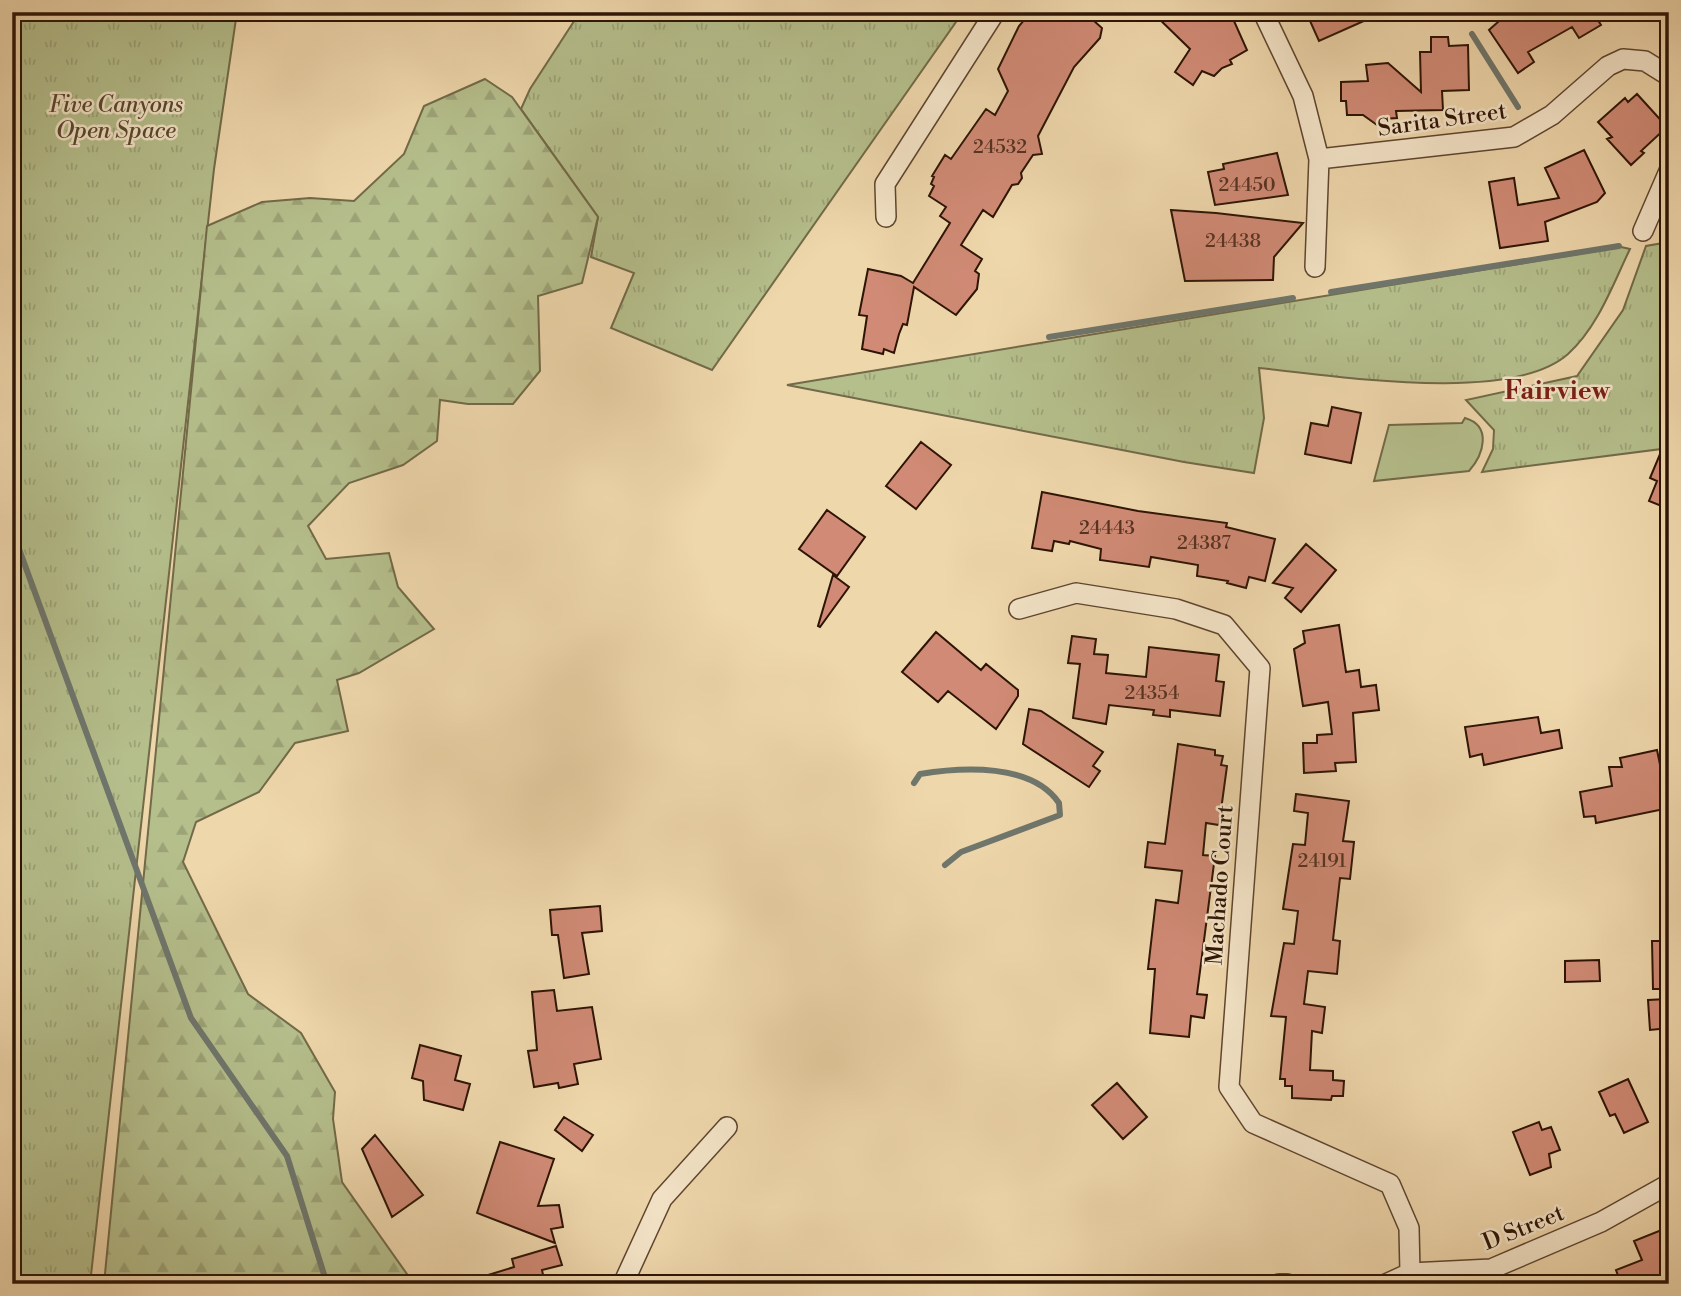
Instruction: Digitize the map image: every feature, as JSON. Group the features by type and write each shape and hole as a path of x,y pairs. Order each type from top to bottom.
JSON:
{"street":[{"path":"887,217 885,184 995,12"},
{"path":"1263,12 1303,96 1319,159 1315,267"},
{"name":"Sarita Street","path":"1319,159 1514,137 1552,115 1608,66 1623,59 1645,61 1669,76"},
{"path":"1643,231 1669,171"},
{"name":"Machado Court","path":"1019,609 1076,593 1176,609 1224,625 1260,668 1229,1087 1253,1124 1390,1184 1409,1228 1410,1273"},
{"path":"623,1284 662,1199 727,1127"},
{"name":"D Street","path":"1386,1284 1410,1273 1491,1269 1601,1222 1669,1184"},
{"path":"1279,1284 1287,1284"}],"green space":[{"name":"Five Canyons Open Space","path":"12,12 237,12 214,169 90,1284 12,1284"},
{"path":"580,12 963,12 712,370 611,328 634,273 591,257 598,217 521,109 530,89"},
{"path":"485,79 512,97 598,217 582,283 538,296 540,371 513,404 468,404 440,400 437,441 403,465 349,483 308,526 326,559 389,553 398,587 434,629 359,673 337,680 348,731 295,743 259,792 196,822 183,862 248,994 301,1033 335,1092 333,1119 342,1182 414,1284 104,1284 207,226 262,202 310,198 354,201 404,154 424,106"},
{"path":"1669,242 1669,448 1482,472 1493,449 1494,430 1466,400 1577,376 1623,310 1646,246"},
{"path":"1621,247 1630,249 1588,331 1568,354 1541,370 1506,379 1420,383 1259,368 1264,418 1254,473 1184,462 787,385"},
{"path":"1465,418 1479,427 1483,441 1478,457 1469,471 1374,481 1389,425 1462,423"}],"building":[{"path":"1031,12 1084,12 1102,28 1100,38 1074,67 1038,136 1042,154 1033,155 1021,173 1022,178 1018,184 1012,185 993,217 983,210 961,245 982,259 975,271 979,274 977,289 956,315 914,287 907,325 903,324 894,353 884,349 883,354 862,349 867,316 859,315 868,269 901,276 913,283 950,223 940,216 946,207 929,196 934,186 931,184 934,177 932,176 945,155 951,159 986,109 995,115 1008,91 998,69 1019,26"},
{"path":"1152,12 1230,12 1247,50 1230,60 1232,64 1222,68 1214,76 1202,71 1193,85 1175,72 1190,49"},
{"path":"1306,12 1384,12 1319,41"},
{"path":"1504,12 1598,12 1594,14 1601,25 1579,38 1572,27 1528,52 1534,62 1518,73 1489,30 1498,22 1496,17"},
{"path":"1431,37 1448,37 1449,46 1468,45 1469,90 1442,91 1443,110 1396,111 1397,118 1382,119 1377,125 1363,115 1347,115 1346,101 1341,101 1341,82 1368,81 1366,65 1388,63 1421,92 1420,52 1431,52"},
{"path":"1637,94 1667,127 1641,151 1644,153 1631,165 1607,139 1612,137 1598,122 1625,98 1628,102"},
{"path":"1584,150 1605,193 1597,202 1545,222 1548,241 1500,248 1489,182 1514,178 1518,205 1559,198 1545,168"},
{"path":"1277,153 1288,195 1215,205 1208,172 1224,169 1223,164"},
{"path":"1171,210 1303,223 1274,257 1273,280 1185,281"},
{"path":"1332,407 1361,413 1351,463 1305,454 1311,423 1328,426"},
{"path":"1668,435 1669,509 1649,501 1657,481 1650,478"},
{"path":"921,442 951,465 916,509 886,486"},
{"path":"1042,492 1138,511 1227,523 1226,527 1275,539 1265,581 1249,577 1246,588 1227,583 1228,581 1197,576 1198,565 1151,557 1149,567 1100,560 1101,549 1070,541 1069,544 1054,541 1052,551 1032,548"},
{"path":"827,510 865,537 837,576 799,549"},
{"path":"1306,544 1336,570 1301,612 1285,598 1293,588 1273,583"},
{"path":"833,575 849,587 820,627 818,626"},
{"path":"1339,625 1346,672 1359,670 1361,687 1376,685 1379,710 1353,713 1356,762 1335,763 1336,771 1304,773 1303,743 1317,743 1317,735 1332,734 1328,702 1303,706 1294,649 1305,643 1303,631"},
{"path":"936,632 981,670 986,664 1018,690 1018,696 996,729 948,691 938,702 902,672"},
{"path":"1072,636 1096,639 1094,654 1108,655 1106,673 1146,677 1149,647 1219,655 1216,681 1224,682 1220,716 1170,710 1170,717 1153,715 1154,710 1109,705 1106,724 1073,718 1080,664 1068,663"},
{"path":"1029,709 1041,711 1103,752 1093,766 1100,771 1089,787 1023,744"},
{"path":"1538,717 1541,733 1559,730 1562,748 1484,765 1482,754 1470,757 1465,727"},
{"path":"1178,744 1215,750 1215,755 1223,756 1221,765 1227,766 1219,825 1206,823 1203,855 1215,856 1197,994 1207,995 1204,1018 1191,1016 1189,1037 1150,1033 1155,969 1148,969 1156,900 1178,903 1182,871 1145,867 1148,842 1165,844"},
{"path":"1657,750 1669,808 1596,823 1595,816 1584,817 1580,792 1612,786 1609,767 1622,767 1620,758"},
{"path":"1296,794 1349,801 1343,841 1354,842 1350,879 1340,878 1333,940 1340,941 1337,974 1308,971 1304,1004 1325,1007 1322,1033 1312,1031 1310,1070 1333,1071 1333,1080 1344,1081 1343,1096 1332,1096 1331,1100 1292,1098 1292,1086 1285,1086 1285,1079 1280,1079 1286,1017 1271,1016 1284,943 1294,944 1298,911 1283,909 1293,844 1305,845 1308,813 1294,811"},
{"path":"600,906 602,931 582,933 589,974 564,978 558,935 552,935 550,910"},
{"path":"1652,941 1669,941 1669,989 1653,989"},
{"path":"1599,960 1600,981 1565,982 1565,961"},
{"path":"554,990 557,1011 592,1007 601,1059 574,1064 578,1084 559,1088 558,1083 534,1087 528,1051 537,1050 532,992"},
{"path":"1667,999 1669,1028 1650,1030 1648,1000"},
{"path":"420,1045 461,1056 455,1080 470,1084 463,1110 424,1100 423,1081 412,1078"},
{"path":"1628,1079 1648,1122 1624,1133 1615,1114 1610,1116 1599,1092"},
{"path":"1117,1083 1147,1117 1123,1139 1092,1105"},
{"path":"564,1117 593,1135 582,1151 555,1130"},
{"path":"1539,1122 1542,1130 1551,1127 1560,1150 1549,1154 1551,1167 1530,1175 1513,1132"},
{"path":"375,1135 423,1195 392,1217 362,1149"},
{"path":"500,1142 554,1159 538,1206 559,1205 563,1227 551,1229 555,1243 477,1213"},
{"path":"1669,1227 1669,1284 1621,1284 1616,1270 1642,1260 1634,1241"},
{"path":"556,1246 562,1265 542,1270 545,1284 473,1284 472,1280 514,1267 512,1259"}],"waterway":[{"path":"1472,34 1518,107"},
{"path":"1331,292 1619,246"},
{"path":"1049,337 1293,298"},
{"path":"12,530 191,1018 287,1156 327,1284"},
{"path":"914,783 920,774 956,770 995,771 1032,781 1047,790 1059,803 1060,815 961,852 945,865"}],"district":[{"name":"Fairview","path":"1557,390"}]}
